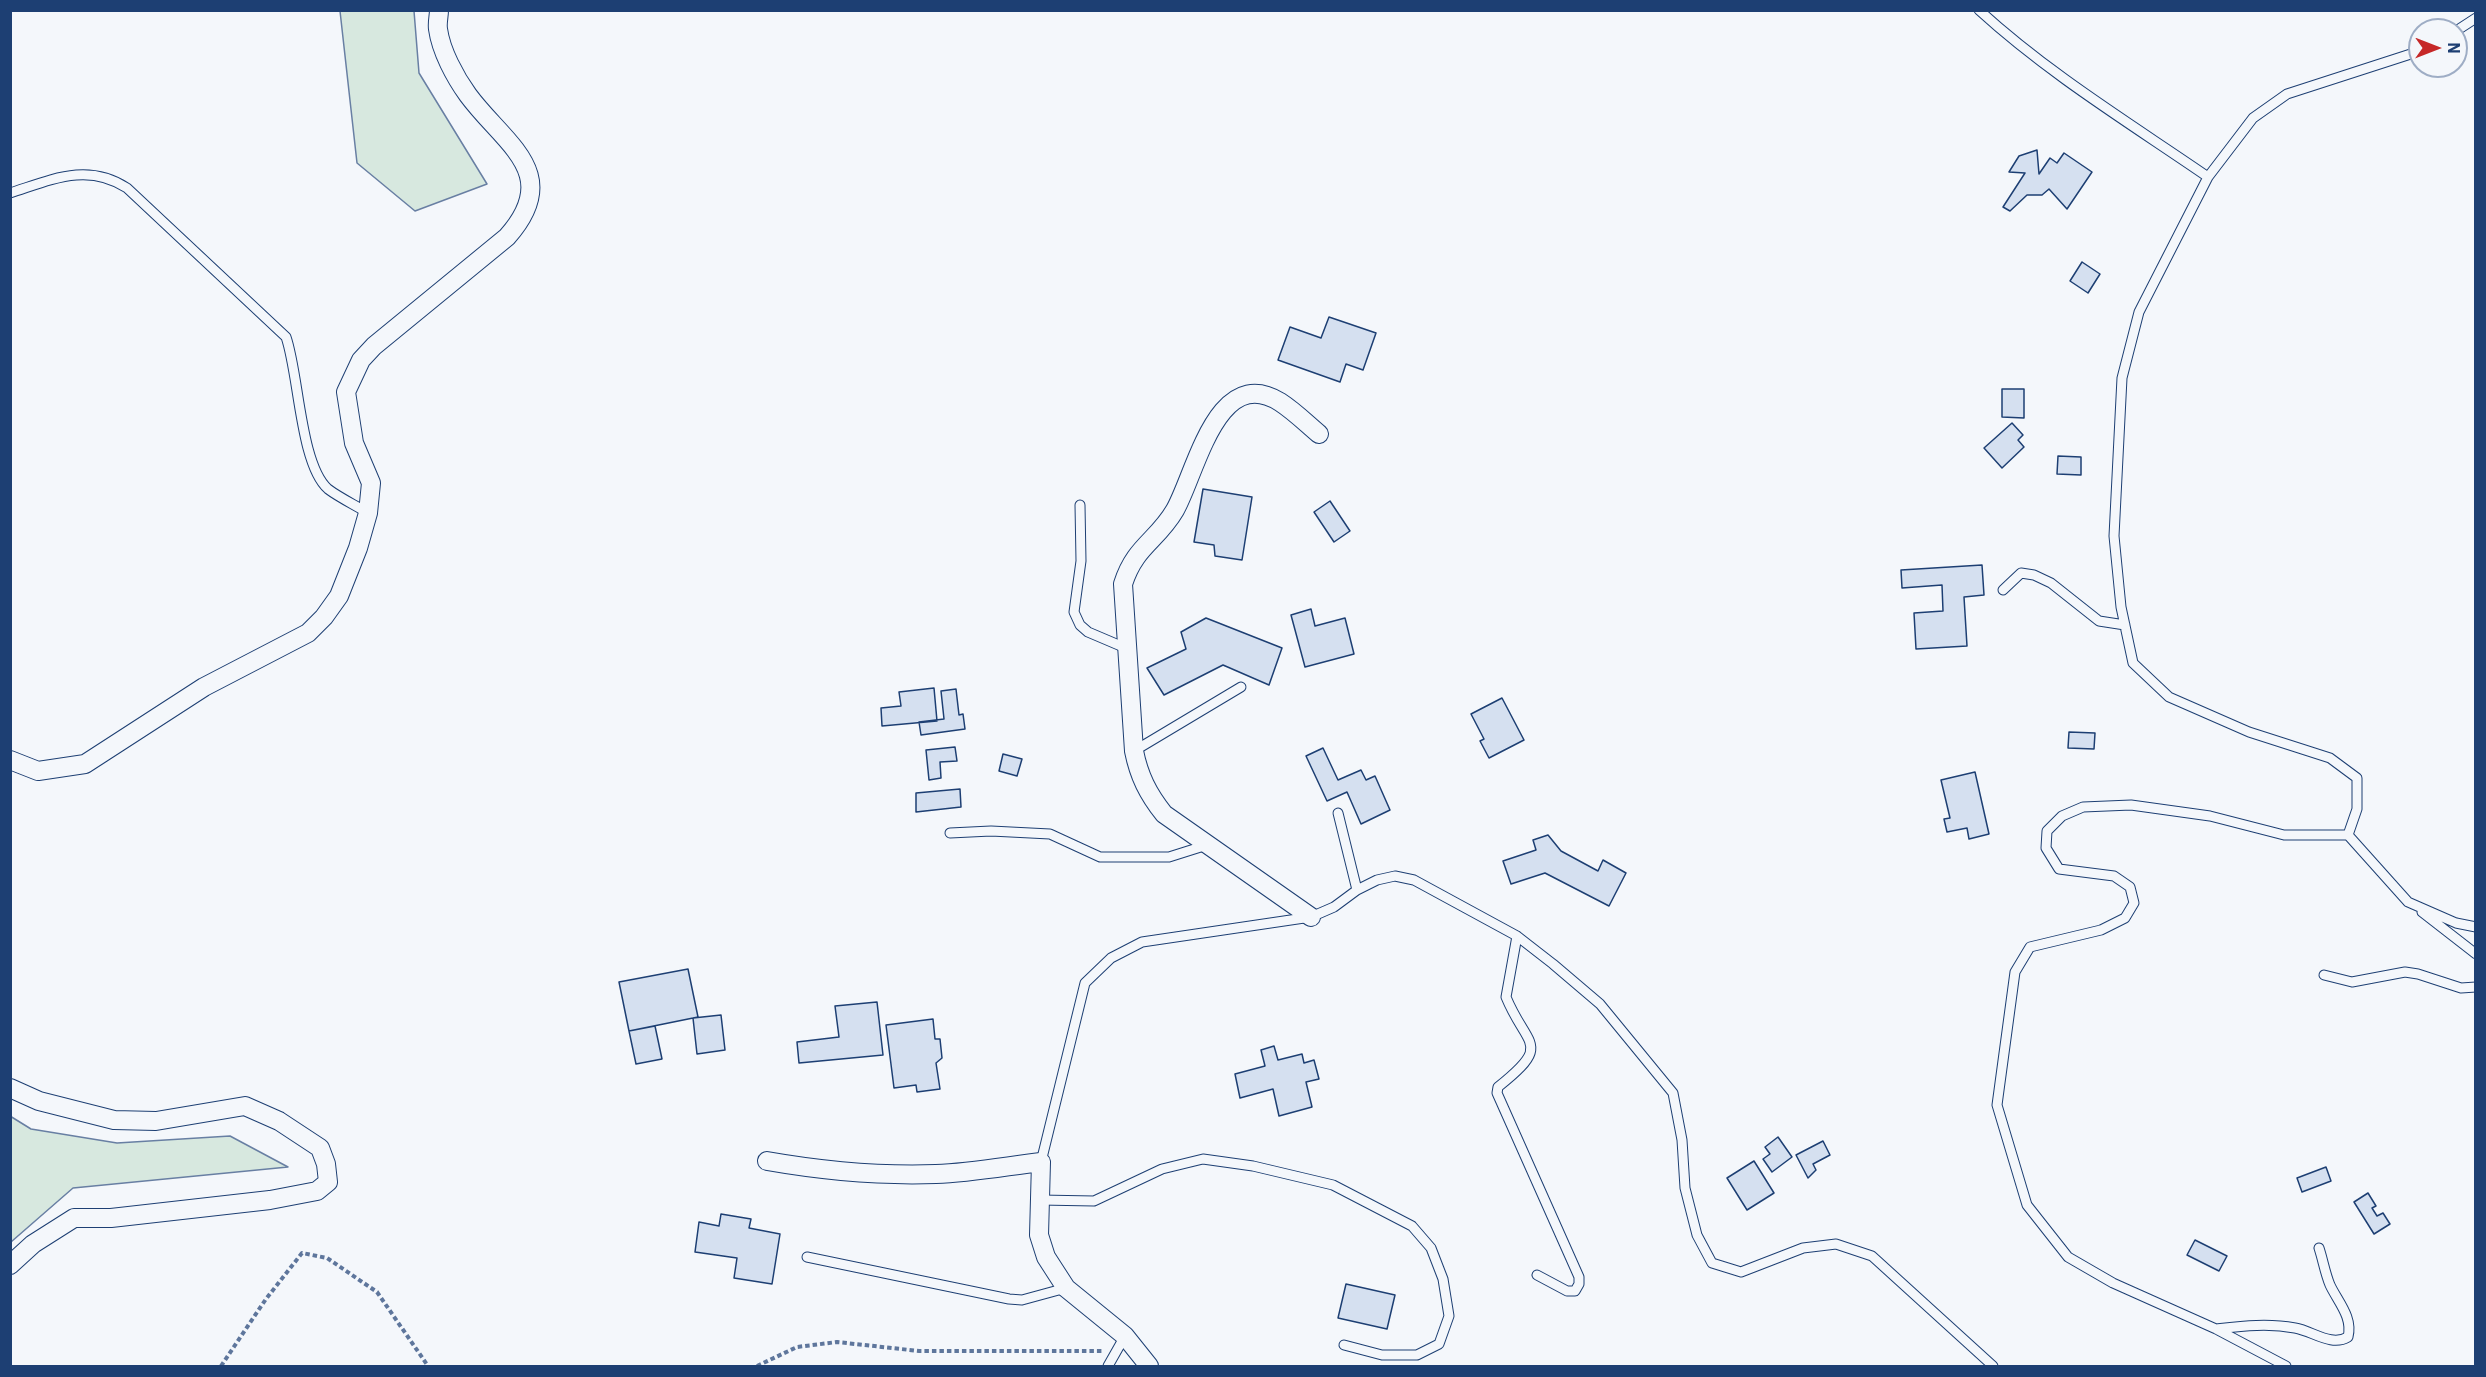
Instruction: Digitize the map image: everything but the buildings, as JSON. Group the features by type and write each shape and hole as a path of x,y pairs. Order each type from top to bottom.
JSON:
{"street":[{"path":"10,760 38,771 85,764 204,687 308,633 339,596 358,548 368,513 371,483 354,443 348,410 346,392 352,376 361,360 374,345 507,237 521,221 528,204 529,175 517,149 468,96 453,71 437,28 439,10"},
{"path":"1311,917 1164,814 1145,788 1138,773 1134,752 1123,584 1128,567 1137,553 1166,523 1176,509 1212,426 1223,408 1239,397 1254,393 1278,400 1319,434"},
{"path":"10,1088 39,1101 114,1120 156,1121 245,1106 279,1121 320,1148 326,1164 328,1182 317,1191 270,1200 111,1218 74,1218 33,1244 10,1264"},
{"path":"767,1161 853,1173 938,1174 1041,1162 1039,1234 1046,1257 1066,1288 1125,1336 1149,1366"}],"lane":[{"path":"1979,10 2002,32 2085,93 2208,177"},
{"path":"2348,835 2357,809 2357,778 2330,758 2249,732 2169,697 2133,663 2125,625 2114,536 2122,378 2139,312 2208,177 2253,118 2287,94 2408,55"},
{"path":"10,193 77,174 96,174 114,180 127,188 286,338 291,351 301,420 320,478 328,488 368,513"},
{"path":"1080,505 1081,561 1074,612 1080,625 1088,632 1128,649"},
{"path":"2003,590 2020,573 2034,575 2051,583 2099,621 2125,625"},
{"path":"1134,752 1241,687"},
{"path":"2286,1366 2216,1329 2113,1283 2068,1257 2027,1205 1997,1105 2015,972 2030,947 2101,930 2125,918 2134,903 2130,888 2114,876 2059,869 2046,848 2047,831 2062,816 2083,807 2131,805 2210,816 2283,835 2348,835 2408,902 2475,954"},
{"path":"1338,813 1357,890"},
{"path":"950,833 991,831 1050,834 1100,857 1169,857 1209,844"},
{"path":"1041,1162 1085,983 1111,958 1142,942 1311,917 1334,908 1357,890 1377,880 1395,876 1413,880 1517,936 1600,1004 1673,1093 1682,1140 1685,1188 1697,1234 1712,1263 1741,1272 1803,1248 1836,1244 1872,1256 1993,1366"},
{"path":"2408,902 2456,923 2475,927"},
{"path":"1517,936 1506,982 1506,997 1530,1040 1532,1052 1526,1064 1498,1087 1497,1093 1579,1277 1579,1284 1575,1290 1567,1291 1537,1275"},
{"path":"2324,975 2352,982 2405,972 2461,988 2475,987"},
{"path":"1040,1200 1094,1201 1162,1169 1203,1159 1252,1166 1333,1185 1412,1226 1431,1248 1443,1279 1449,1316 1440,1344 1417,1355 1382,1354 1344,1345"},
{"path":"2216,1329 2262,1324 2298,1328 2331,1341 2348,1337 2350,1328 2348,1319 2329,1283 2319,1248"},
{"path":"807,1257 1008,1299 1022,1299 1066,1288"},
{"path":"1108,1366 1125,1336"}],"path":[{"path":"221,1366 266,1299 302,1253 327,1258 377,1292 428,1366"},
{"path":"757,1366 797,1347 837,1342 919,1351 1106,1351 1115,1353"}],"shaded area":[{"path":"340,11 414,11 419,73 487,184 415,211 357,163"},
{"path":"10,1116 31,1129 117,1143 230,1136 288,1167 73,1188 11,1242"}]}
